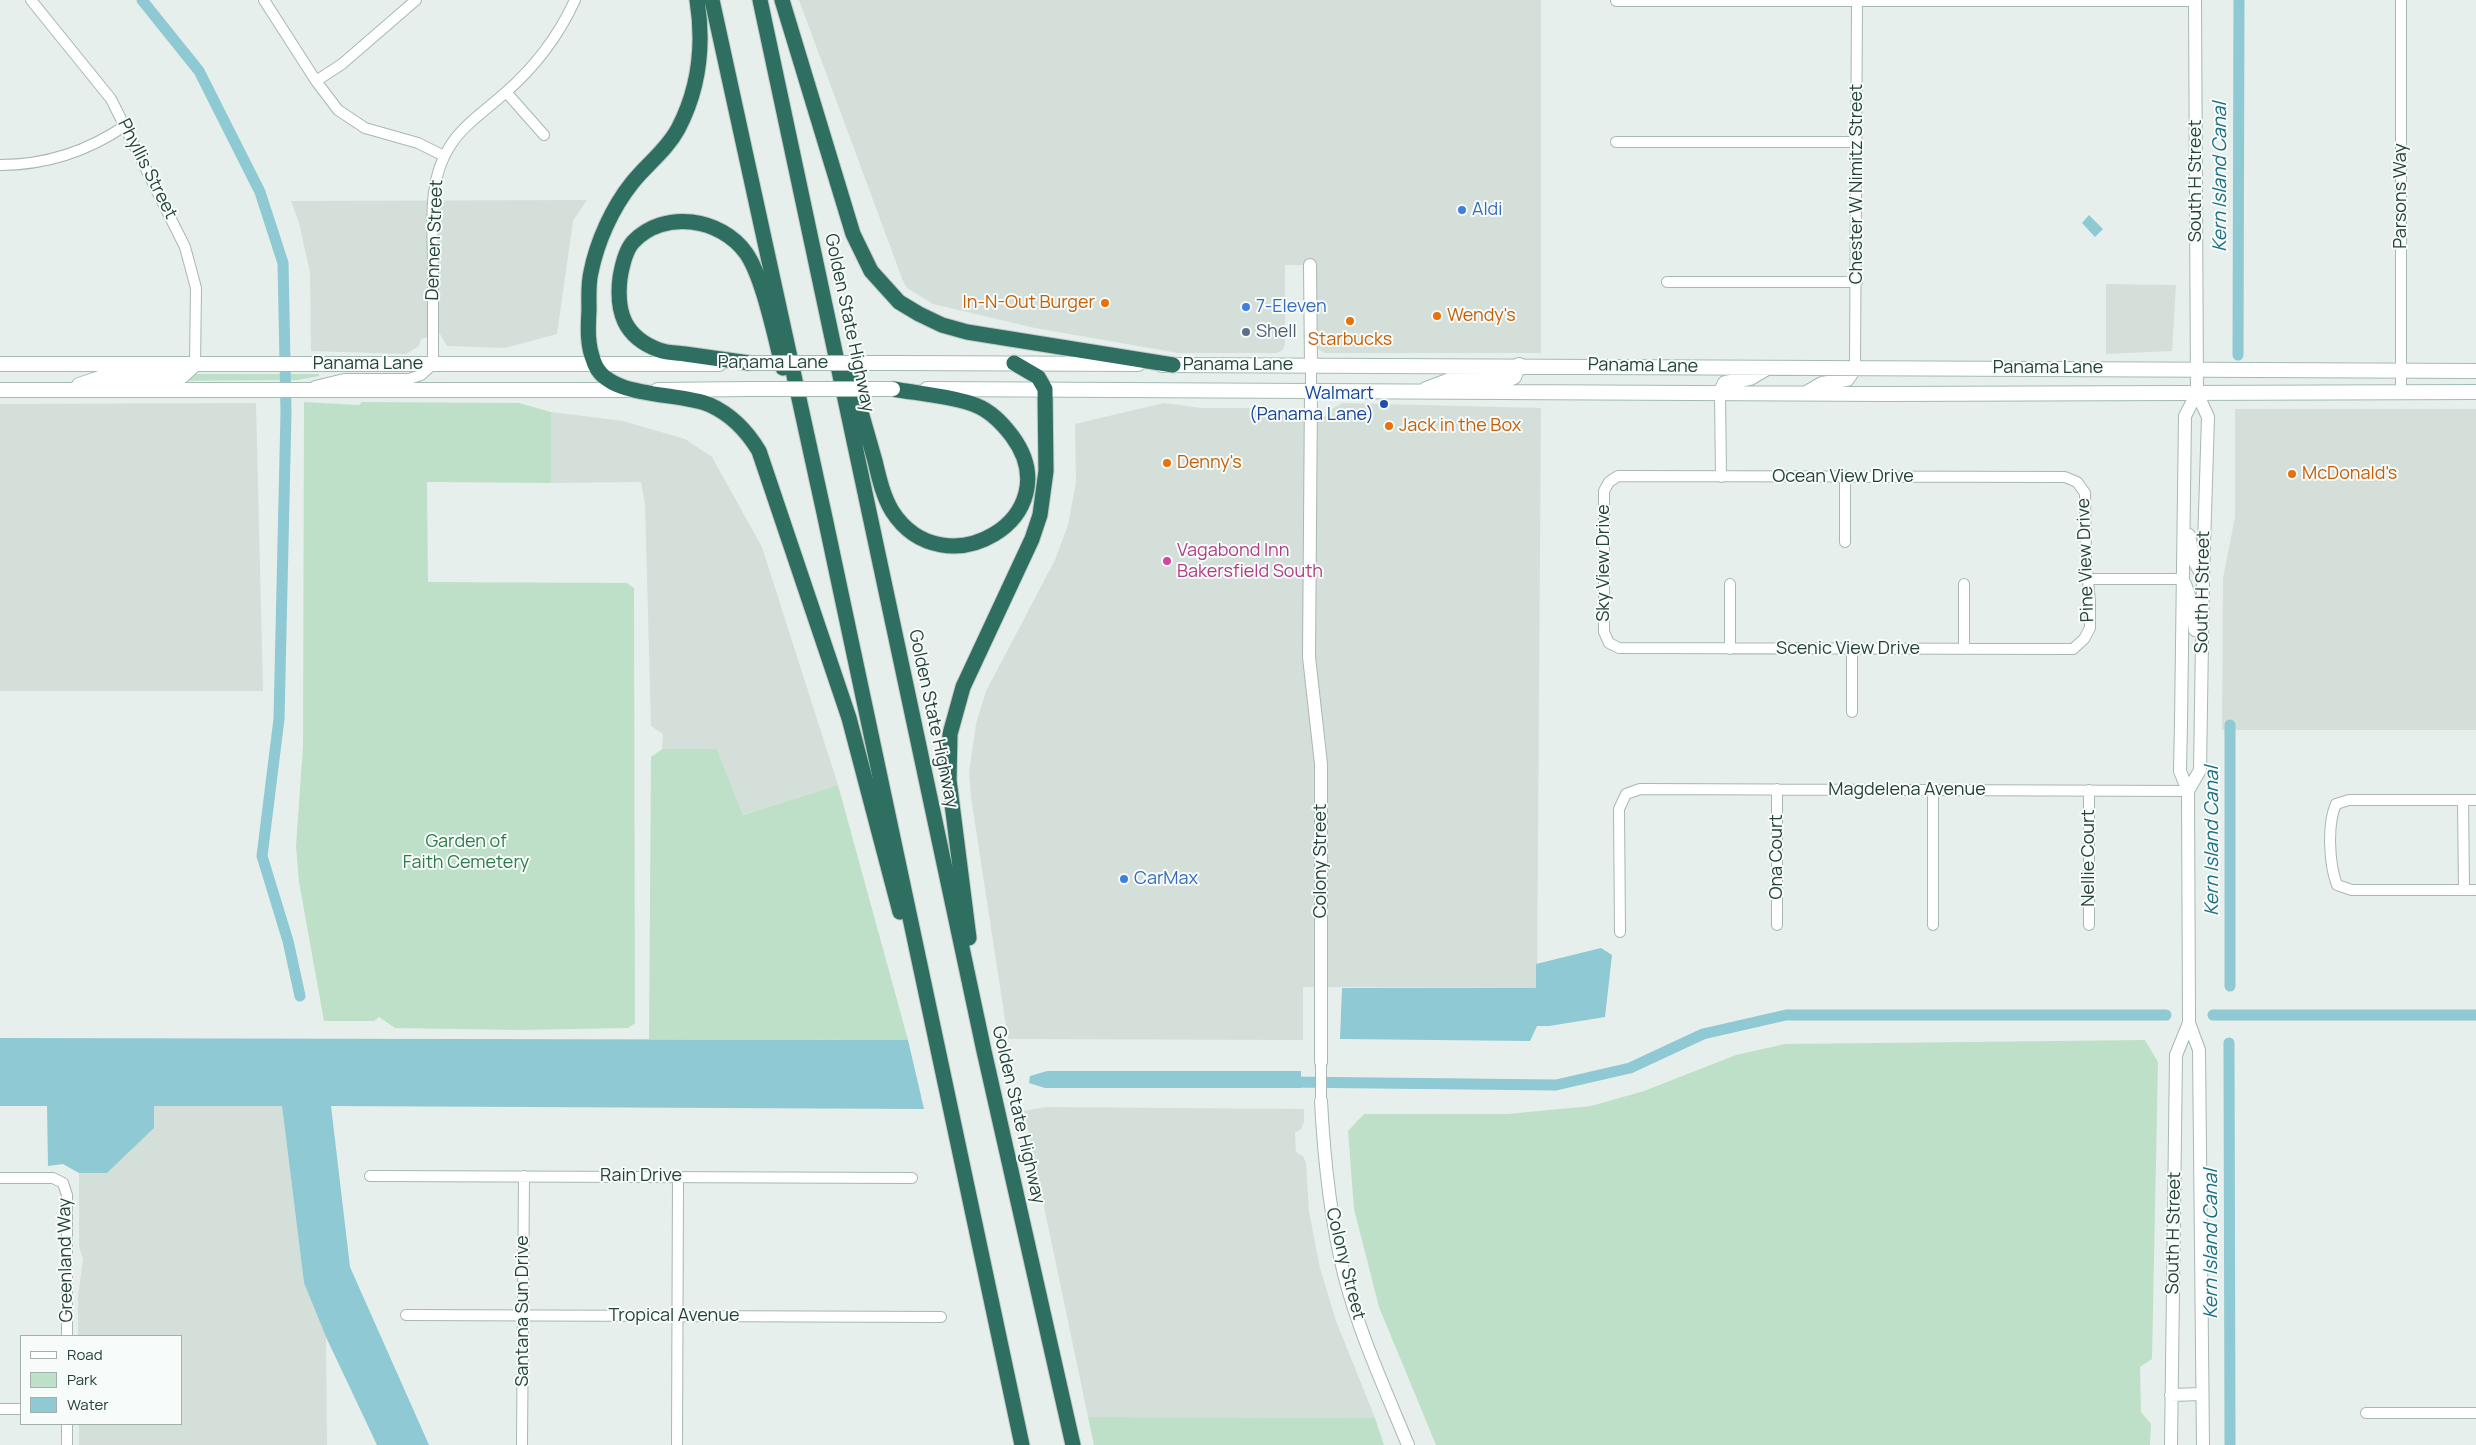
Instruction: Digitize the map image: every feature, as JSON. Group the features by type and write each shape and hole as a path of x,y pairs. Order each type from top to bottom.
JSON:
{"highway":[{"path":"697,0 701,42 698,66 688,106 665,150 631,184 609,220 590,274 588,340 594,365 608,379 628,390 692,399 709,404 738,423 759,451 849,718 941,1057"},
{"path":"712,0 941,1057 1022,1445"},
{"name":"Golden State Highway","path":"760,0 984,1051 1072,1445"},
{"path":"782,0 854,234 871,271 900,302 934,321 968,332 1173,365"},
{"path":"749,363 660,351 632,332 620,312 618,301 621,268 632,243 645,232 659,226 688,221 716,228 737,242 746,253 758,278 824,513"},
{"path":"811,234 883,489 892,511 912,532 936,544 951,546 976,543 1001,531 1020,510 1025,494 1027,472 1021,448 991,413 974,404 893,389"},
{"path":"984,1051 949,780 948,755 955,710 963,687 1032,538 1040,515 1046,470 1045,389 1038,377 1014,363"}],"main road":[{"name":"Panama Lane","path":"0,364 594,365 1014,363 2476,371"},
{"path":"64,390 103,377 171,378 182,376 195,364"},
{"path":"1418,392 1450,380 1509,379 1514,377 1519,365"},
{"path":"1805,393 1822,384 1847,379 1855,367"},
{"path":"1720,393 1725,383 1750,378 1767,368"},
{"name":"Panama Lane","path":"0,390 1045,389 1720,393 2476,392"}],"street":[{"name":"Phyllis Street","path":"32,0 111,99 126,125 185,247 192,266 196,304 195,364"},
{"path":"264,0 332,104 352,121 373,131 418,143 444,156"},
{"path":"316,81 342,64 416,0"},
{"name":"Dennen Street","path":"432,364 433,201 434,186 444,156 461,132 506,92 541,57 556,36 575,0"},
{"name":"Chester W Nimitz Street","path":"1855,367 1857,282 1857,0"},
{"name":"Parsons Way","path":"2400,393 2401,0"},
{"path":"1616,1 2195,1"},
{"name":"South H Street","path":"2188,791 2200,770 2208,417 2197,393 2195,1"},
{"path":"506,92 544,135"},
{"path":"0,165 40,163 64,157 94,145 126,125"},
{"path":"1616,142 1857,142"},
{"name":"Colony Street","path":"1310,265 1309,657 1321,764 1321,1101 1327,1185 1344,1276 1358,1322 1408,1445"},
{"path":"1667,282 1857,282"},
{"path":"301,389 344,379 409,379 421,375 432,364"},
{"path":"1720,393 1721,476"},
{"name":"South H Street","path":"2197,393 2185,416 2180,771 2188,791 2189,1023 2199,1050 2203,1445"},
{"name":"Ocean View Drive","path":"1609,482 1618,476 2065,477 2077,482"},
{"path":"1845,477 1845,542"},
{"name":"Sky View Drive","path":"1609,482 1604,491 1604,632 1609,643"},
{"name":"Pine View Drive","path":"2077,482 2085,493 2090,628 2084,639"},
{"path":"2184,505 2194,561 2203,577"},
{"path":"2088,579 2182,579 2192,604 2202,692"},
{"path":"1730,584 1730,649"},
{"path":"1964,584 1964,649"},
{"name":"Scenic View Drive","path":"1609,643 1619,648 2073,649 2084,639"},
{"path":"1852,649 1852,712"},
{"name":"Magdelena Avenue","path":"1620,932 1619,809 1626,794 1640,789 2188,791"},
{"name":"Ona Court","path":"1777,790 1777,925"},
{"path":"1933,790 1933,925"},
{"name":"Nellie Court","path":"2089,790 2089,925"},
{"path":"2476,800 2349,800 2336,804 2331,815 2331,871 2337,885 2352,890 2476,890"},
{"path":"2464,800 2464,890"},
{"name":"South H Street","path":"2171,1445 2176,1055 2189,1023"},
{"name":"Rain Drive","path":"370,1176 912,1178"},
{"name":"Santana Sun Drive","path":"522,1445 524,1176"},
{"path":"677,1445 678,1176"},
{"name":"Greenland Way","path":"0,1178 53,1178 63,1183 67,1195 67,1335"},
{"name":"Tropical Avenue","path":"406,1314 942,1317"},
{"path":"2171,1395 2202,1394"},
{"path":"0,1409 20,1409"},
{"path":"2366,1413 2476,1413"},
{"path":"67,1425 67,1445"}],"shaded area":[{"path":"799,0 1541,0 1541,353 1325,353 1319,350 1315,343 1314,265 1285,265 1285,344 1283,350 1277,353 1178,353 1035,328 933,304 907,288 903,281"},
{"path":"587,200 573,221 557,334 505,348 447,346 440,334 421,339 419,346 406,354 311,351 310,272 299,223 291,201"},
{"path":"2106,284 2176,285 2172,351 2106,354"},
{"path":"256,403 263,691 0,691 0,404"},
{"path":"1164,403 1201,408 1279,408 1284,409 1289,418 1328,416 1330,410 1343,403 1541,408 1537,988 1303,987 1303,1040 1008,1039 971,797 969,772 976,724 986,691 1055,560 1068,525 1076,482 1075,424"},
{"path":"2235,409 2476,409 2476,730 2222,730 2223,578 2235,517"},
{"path":"551,412 623,421 685,439 712,457 762,547 838,785 743,815 717,749 662,749 663,734 651,726 645,504 641,482 551,483"},
{"path":"154,1106 282,1106 304,1283 326,1337 327,1445 79,1445 79,1425 182,1425 182,1335 78,1335 78,1296 83,1259 79,1246 79,1173 107,1173 154,1128"},
{"path":"1045,1107 1304,1109 1304,1122 1301,1129 1295,1133 1296,1152 1303,1156 1306,1163 1309,1212 1320,1268 1336,1321 1375,1418 1088,1417 1024,1111"}],"green space":[{"path":"194,374 319,374 319,376 298,380 168,381"},
{"name":"Garden of Faith Cemetery","path":"304,402 359,405 362,402 519,403 551,412 551,483 427,482 428,582 627,583 634,588 635,1023 628,1028 519,1030 395,1028 379,1017 374,1021 324,1021 299,882 296,846 303,746"},
{"path":"662,749 717,749 743,815 838,785 908,1040 649,1039 651,757"},
{"path":"2145,1040 2158,1062 2152,1359 2140,1367 2141,1412 2151,1424 2150,1445 1436,1445 1379,1307 1354,1209 1348,1131 1364,1114 1508,1114 1591,1106 1644,1091 1736,1055 1785,1044"},
{"path":"1088,1417 1375,1418 1384,1445 1094,1445"}],"water":[{"path":"2089,215 2103,229 2095,237 2082,223"},
{"path":"1601,948 1612,955 1605,1017 1549,1026 1537,1026 1530,1041 1340,1039 1342,988 1536,988 1536,964"},
{"path":"0,1038 908,1040 924,1109 331,1106 350,1267 429,1445 377,1445 326,1337 304,1283 282,1106 154,1106 154,1128 107,1173 79,1173 63,1164 48,1166 47,1106 0,1106"},
{"path":"1047,1071 1301,1071 1301,1088 1045,1088 1029,1083 1030,1076"}],"waterway":[{"path":"142,0 199,71 260,192 283,263 286,412 279,719 262,856 288,941 300,996"},
{"name":"Kern Island Canal","path":"2238,355 2239,0"},
{"name":"Kern Island Canal","path":"2230,725 2230,986"},
{"path":"1287,1082 1556,1085 1630,1068 1703,1034 1786,1015 2166,1015"},
{"path":"2213,1015 2476,1015"},
{"name":"Kern Island Canal","path":"2229,1043 2230,1445"}],"place":[{"name":"Aldi","path":"1462,210"},
{"name":"In-N-Out Burger","path":"1105,303"},
{"name":"7-Eleven","path":"1246,307"},
{"name":"Wendy's","path":"1437,316"},
{"name":"Starbucks","path":"1350,321"},
{"name":"Shell","path":"1246,332"},
{"name":"Walmart (Panama Lane)","path":"1384,404"},
{"name":"Jack in the Box","path":"1389,426"},
{"name":"Denny's","path":"1167,463"},
{"name":"McDonald's","path":"2292,474"},
{"name":"Vagabond Inn Bakersfield South","path":"1167,561"},
{"name":"CarMax","path":"1124,879"}]}
